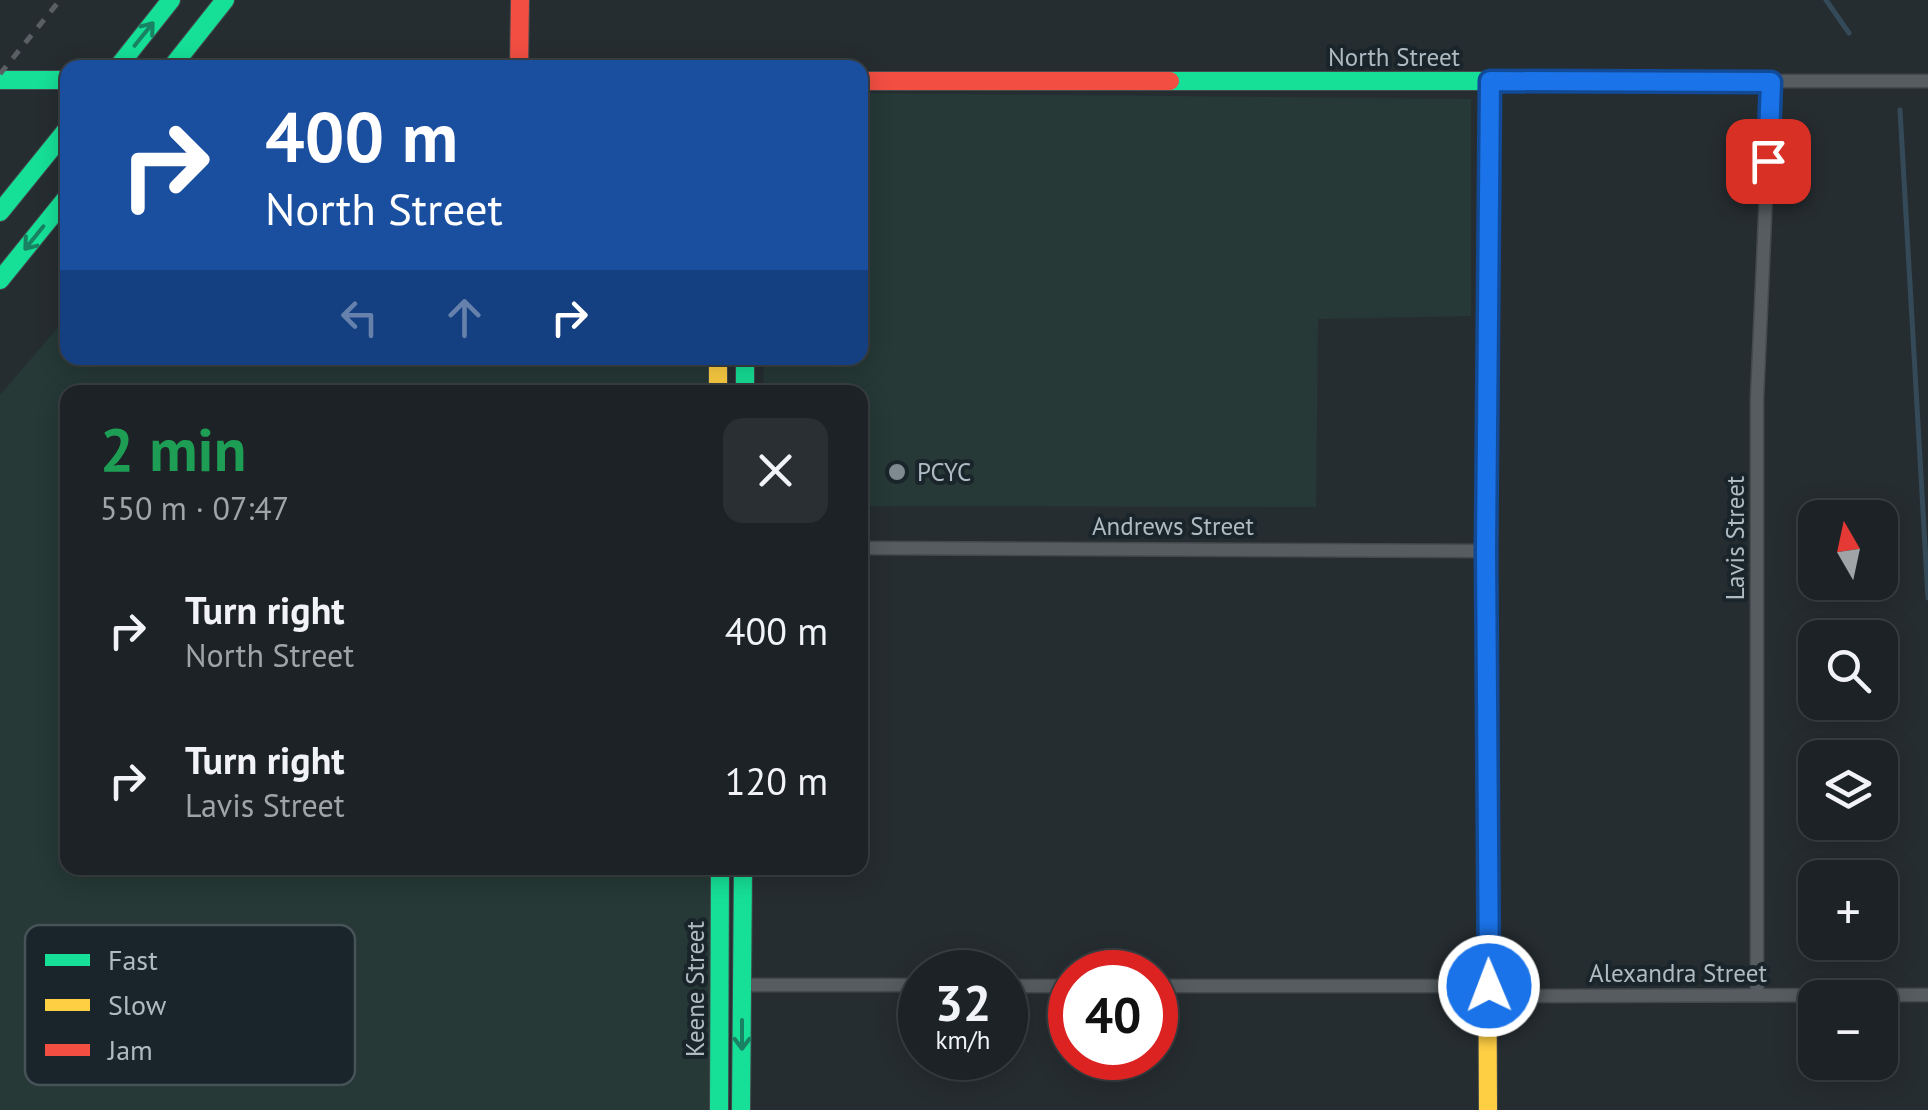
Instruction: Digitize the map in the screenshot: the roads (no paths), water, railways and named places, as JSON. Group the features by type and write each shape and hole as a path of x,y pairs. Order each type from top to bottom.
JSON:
{"main road":[{"path":"122,60 171,0"},
{"path":"177,60 226,0"},
{"path":"518,60 520,0"},
{"path":"0,80 60,80"},
{"name":"North Street","path":"868,81 1490,81"},
{"path":"1488,1110 1486,550 1490,81"},
{"path":"0,212 60,138"},
{"path":"0,280 60,206"},
{"name":"Keene Street","path":"719,1110 720,875"},
{"name":"Keene Street","path":"741,1110 743,875"},
{"path":"720,984 742,985"}],"street":[{"name":"North Street","path":"1490,81 1928,80"},
{"name":"Lavis Street","path":"1757,995 1757,398 1771,82"},
{"name":"Andrews Street","path":"868,548 1486,550"},
{"path":"742,985 898,986"},
{"name":"Alexandra Street","path":"1178,986 1928,996"}],"waterway":[{"path":"1826,0 1849,33"},
{"path":"1900,110 1928,598"}],"railway":[{"path":"0,74 60,0"}],"place":[{"name":"PCYC","path":"897,472"}]}
